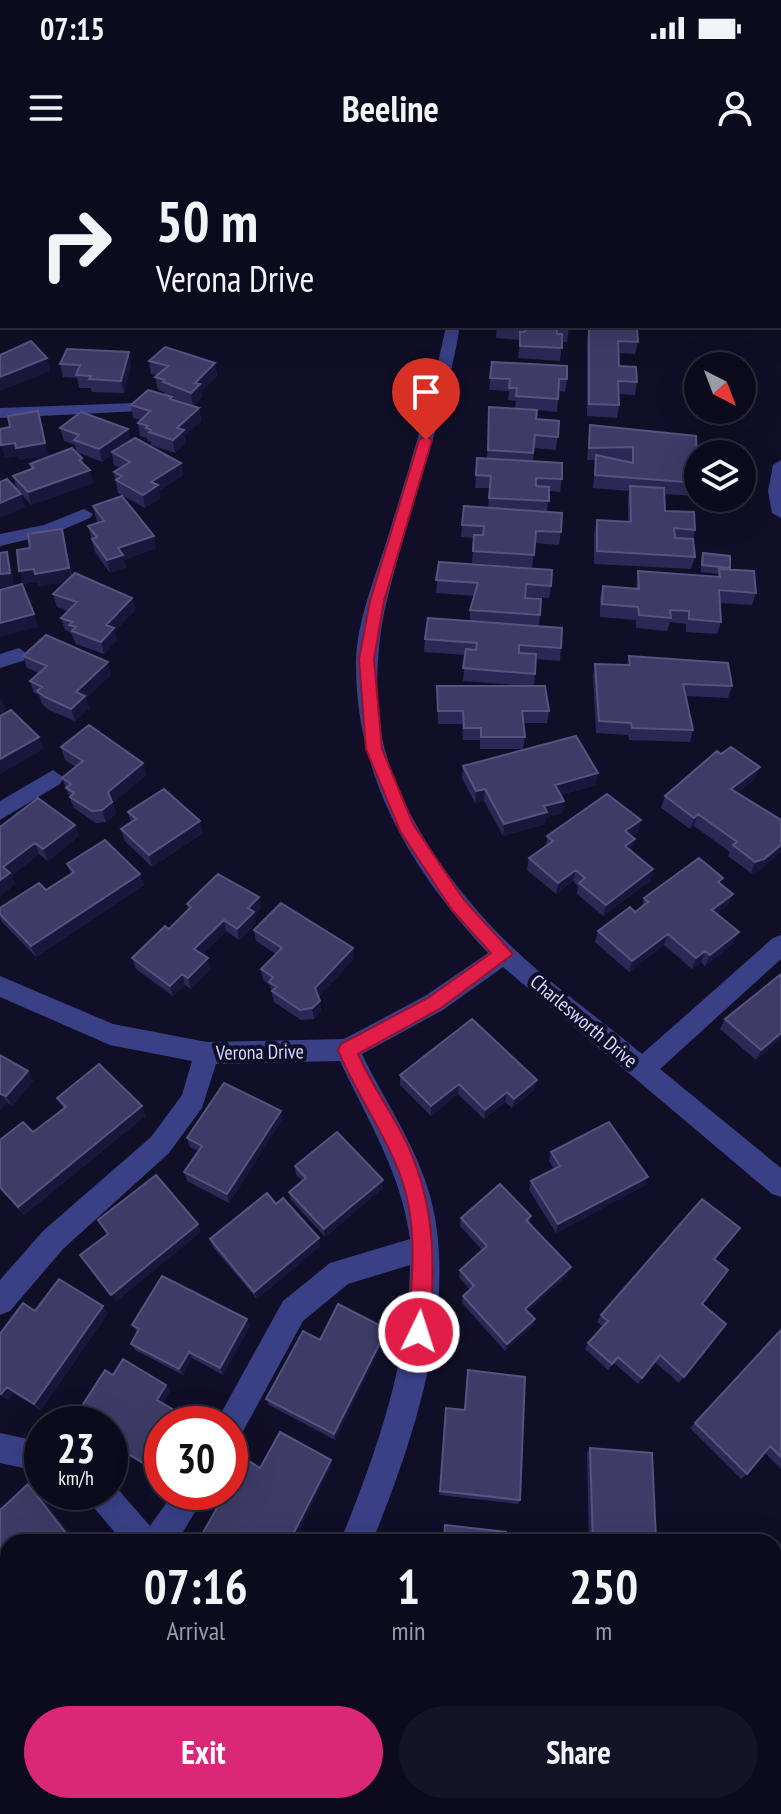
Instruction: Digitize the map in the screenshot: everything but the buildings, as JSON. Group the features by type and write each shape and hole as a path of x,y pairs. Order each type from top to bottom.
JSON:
{"street":[{"name":"Charlesworth Drive","path":"453,328 442,386 377,601 366,659 374,749 406,826 458,905 504,954 781,1185"},
{"path":"0,413 134,408"},
{"path":"781,465 777,491 781,513"},
{"path":"0,540 49,529 84,514"},
{"path":"0,812 53,778"},
{"path":"642,1069 781,945"},
{"name":"Verona Drive","path":"0,986 110,1034 207,1053 347,1050 434,1003 504,954"},
{"path":"347,1050 363,1087 399,1149 419,1205 424,1248 419,1332 390,1460 359,1534"},
{"path":"0,1301 53,1240 160,1145 193,1100 207,1053"},
{"path":"240,1406 293,1311 340,1273 424,1248"},
{"path":"0,1448 24,1453"},
{"path":"116,1510 136,1534"},
{"path":"163,1534 180,1510"}],"route":[{"path":"419,1332 424,1248 419,1205 399,1149 363,1087 347,1050 434,1003 504,954 458,905 406,826 374,749 366,659 377,601 426,440"}]}
